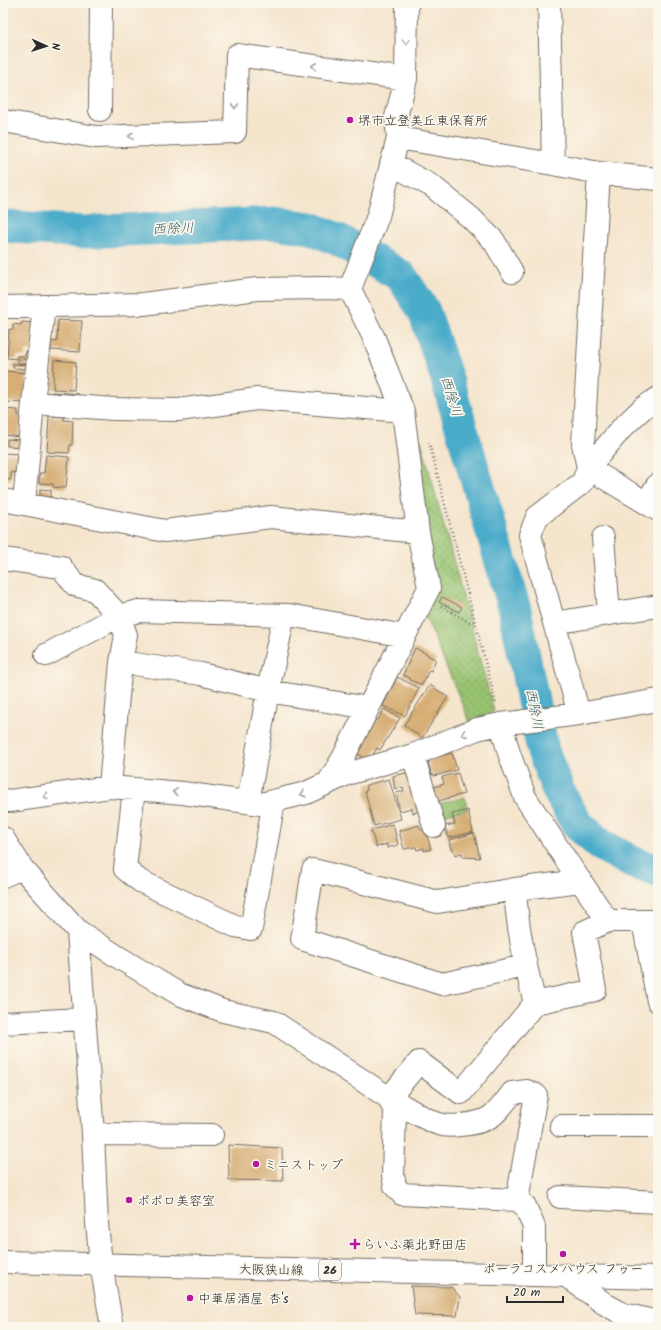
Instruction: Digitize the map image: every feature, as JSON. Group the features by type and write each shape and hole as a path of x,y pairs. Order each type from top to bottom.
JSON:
{"street":[{"path":"100,110 101,3"},
{"path":"328,783 343,758 429,588 418,532 403,410 351,286 378,216 398,138 396,117 406,79 407,3"},
{"path":"549,3 553,164"},
{"path":"3,121 96,137 235,132 236,55 406,79"},
{"path":"398,138 598,173 658,179"},
{"path":"391,164 432,186 471,218 494,241 512,272"},
{"path":"598,173 583,444 588,468 652,506 658,484"},
{"path":"3,307 144,304 257,289 351,286"},
{"path":"24,503 44,306"},
{"path":"572,716 554,623 530,535 537,517 583,482 588,468 622,428 643,408 658,398"},
{"path":"33,403 114,409 179,410 257,399 403,410"},
{"path":"3,500 165,531 271,517 418,532"},
{"path":"603,538 609,614"},
{"path":"3,559 60,567 75,585 95,590 119,616 126,635 121,662 110,787"},
{"path":"554,623 658,606"},
{"path":"46,655 119,616 139,611 284,615 405,636"},
{"path":"248,802 268,691 284,615"},
{"path":"121,662 201,674 268,691 368,708"},
{"path":"5,804 110,787 183,793 261,804 306,793 347,774 413,755 477,729 508,723 572,716 658,700"},
{"path":"508,723 509,753 525,797 608,921"},
{"path":"413,755 434,826"},
{"path":"134,789 125,869 147,885 235,926 251,929 274,801"},
{"path":"3,838 13,872 78,931 179,994 224,1011 274,1022 392,1105 400,1104 439,1125 455,1126 474,1124 486,1120 500,1110 512,1093 527,1091 536,1095 516,1200"},
{"path":"525,966 442,984 302,940 313,870 438,902 515,889 581,881"},
{"path":"515,889 517,920 525,966 535,1003"},
{"path":"534,1274 534,1228 525,1206 516,1200 402,1194 395,1186 393,1175 392,1105 419,1062 461,1093 535,1003 595,990 584,932 608,921 651,921 658,1001"},
{"path":"78,931 93,1134 97,1223 101,1264 112,1327"},
{"path":"3,1023 84,1019"},
{"path":"561,1126 658,1126"},
{"path":"93,1134 212,1135"},
{"path":"560,1197 658,1202"},
{"name":"大阪狭山線","path":"3,1262 658,1278"},
{"path":"566,1275 605,1304 623,1314 658,1322"}],"path":[{"path":"428,437 474,622 508,723"},
{"path":"425,596 469,622 474,622"}],"green space":[{"path":"421,440 494,711 471,725 425,616 419,441"},
{"path":"465,797 468,809 439,816 436,804"}],"building":[{"path":"58,320 82,321 80,352 51,350 51,341 57,342"},
{"path":"22,322 34,323 32,351 26,351 25,356 17,356 17,359 7,358 9,329 13,330 13,324 21,325"},
{"path":"19,359 32,360 32,364 18,363"},
{"path":"54,360 76,362 74,390 53,389"},
{"path":"13,364 28,365 27,369 13,368"},
{"path":"4,371 27,373 25,403 6,402 7,394 3,394"},
{"path":"52,392 79,394 78,400 52,398"},
{"path":"3,409 18,410 18,415 21,415 19,437 3,435"},
{"path":"49,416 64,417 64,420 73,421 72,445 70,445 69,453 47,452"},
{"path":"7,439 22,440 21,447 7,446"},
{"path":"3,453 19,454 18,473 11,472 11,480 3,479"},
{"path":"46,455 69,457 66,488 53,487 53,484 39,483 40,473 44,473"},
{"path":"40,489 51,490 51,497 40,496"},
{"path":"442,597 462,607 459,612 439,602"},
{"path":"415,648 436,659 431,671 429,670 422,685 403,675"},
{"path":"397,677 419,688 405,716 383,706"},
{"path":"430,685 448,697 422,738 404,725"},
{"path":"384,709 400,718 380,750 377,748 369,761 357,753 376,719 378,720"},
{"path":"452,753 457,770 434,776 433,774 432,775 428,762 430,762 429,759"},
{"path":"410,772 420,811 413,813 412,808 400,811 396,793 404,791 403,787 395,789 393,776"},
{"path":"458,773 464,794 438,801 434,787 444,784 442,777"},
{"path":"389,779 401,819 374,826 365,791 367,790 366,785"},
{"path":"468,810 473,832 448,838 445,826 455,824 452,814"},
{"path":"393,824 398,845 387,848 387,844 376,847 371,830"},
{"path":"419,825 421,830 425,829 431,849 424,851 424,848 417,850 416,847 404,849 399,831"},
{"path":"474,833 480,858 463,857 462,853 455,855 453,849 451,850 449,840"},
{"name":"ミニストップ","path":"228,1145 282,1148 283,1181 229,1180"},
{"path":"411,1286 451,1287 460,1297 457,1316 415,1315"}],"waterway":[{"name":"西除川","path":"3,226 82,232 275,223 311,228 339,240 401,276 424,311 446,376 515,610 543,751 558,790 577,824 601,845 634,863 658,871"}],"place":[{"name":"堺市立登美丘東保育所","path":"350,120"},
{"name":"ミニストップ","path":"256,1164"},
{"name":"ポポロ美容室","path":"129,1200"},
{"name":"らいふ薬北野田店","path":"355,1244"},
{"name":"ポーラコスメハウス フゥー","path":"563,1254"},
{"name":"中華居酒屋 杏's","path":"190,1298"}]}
